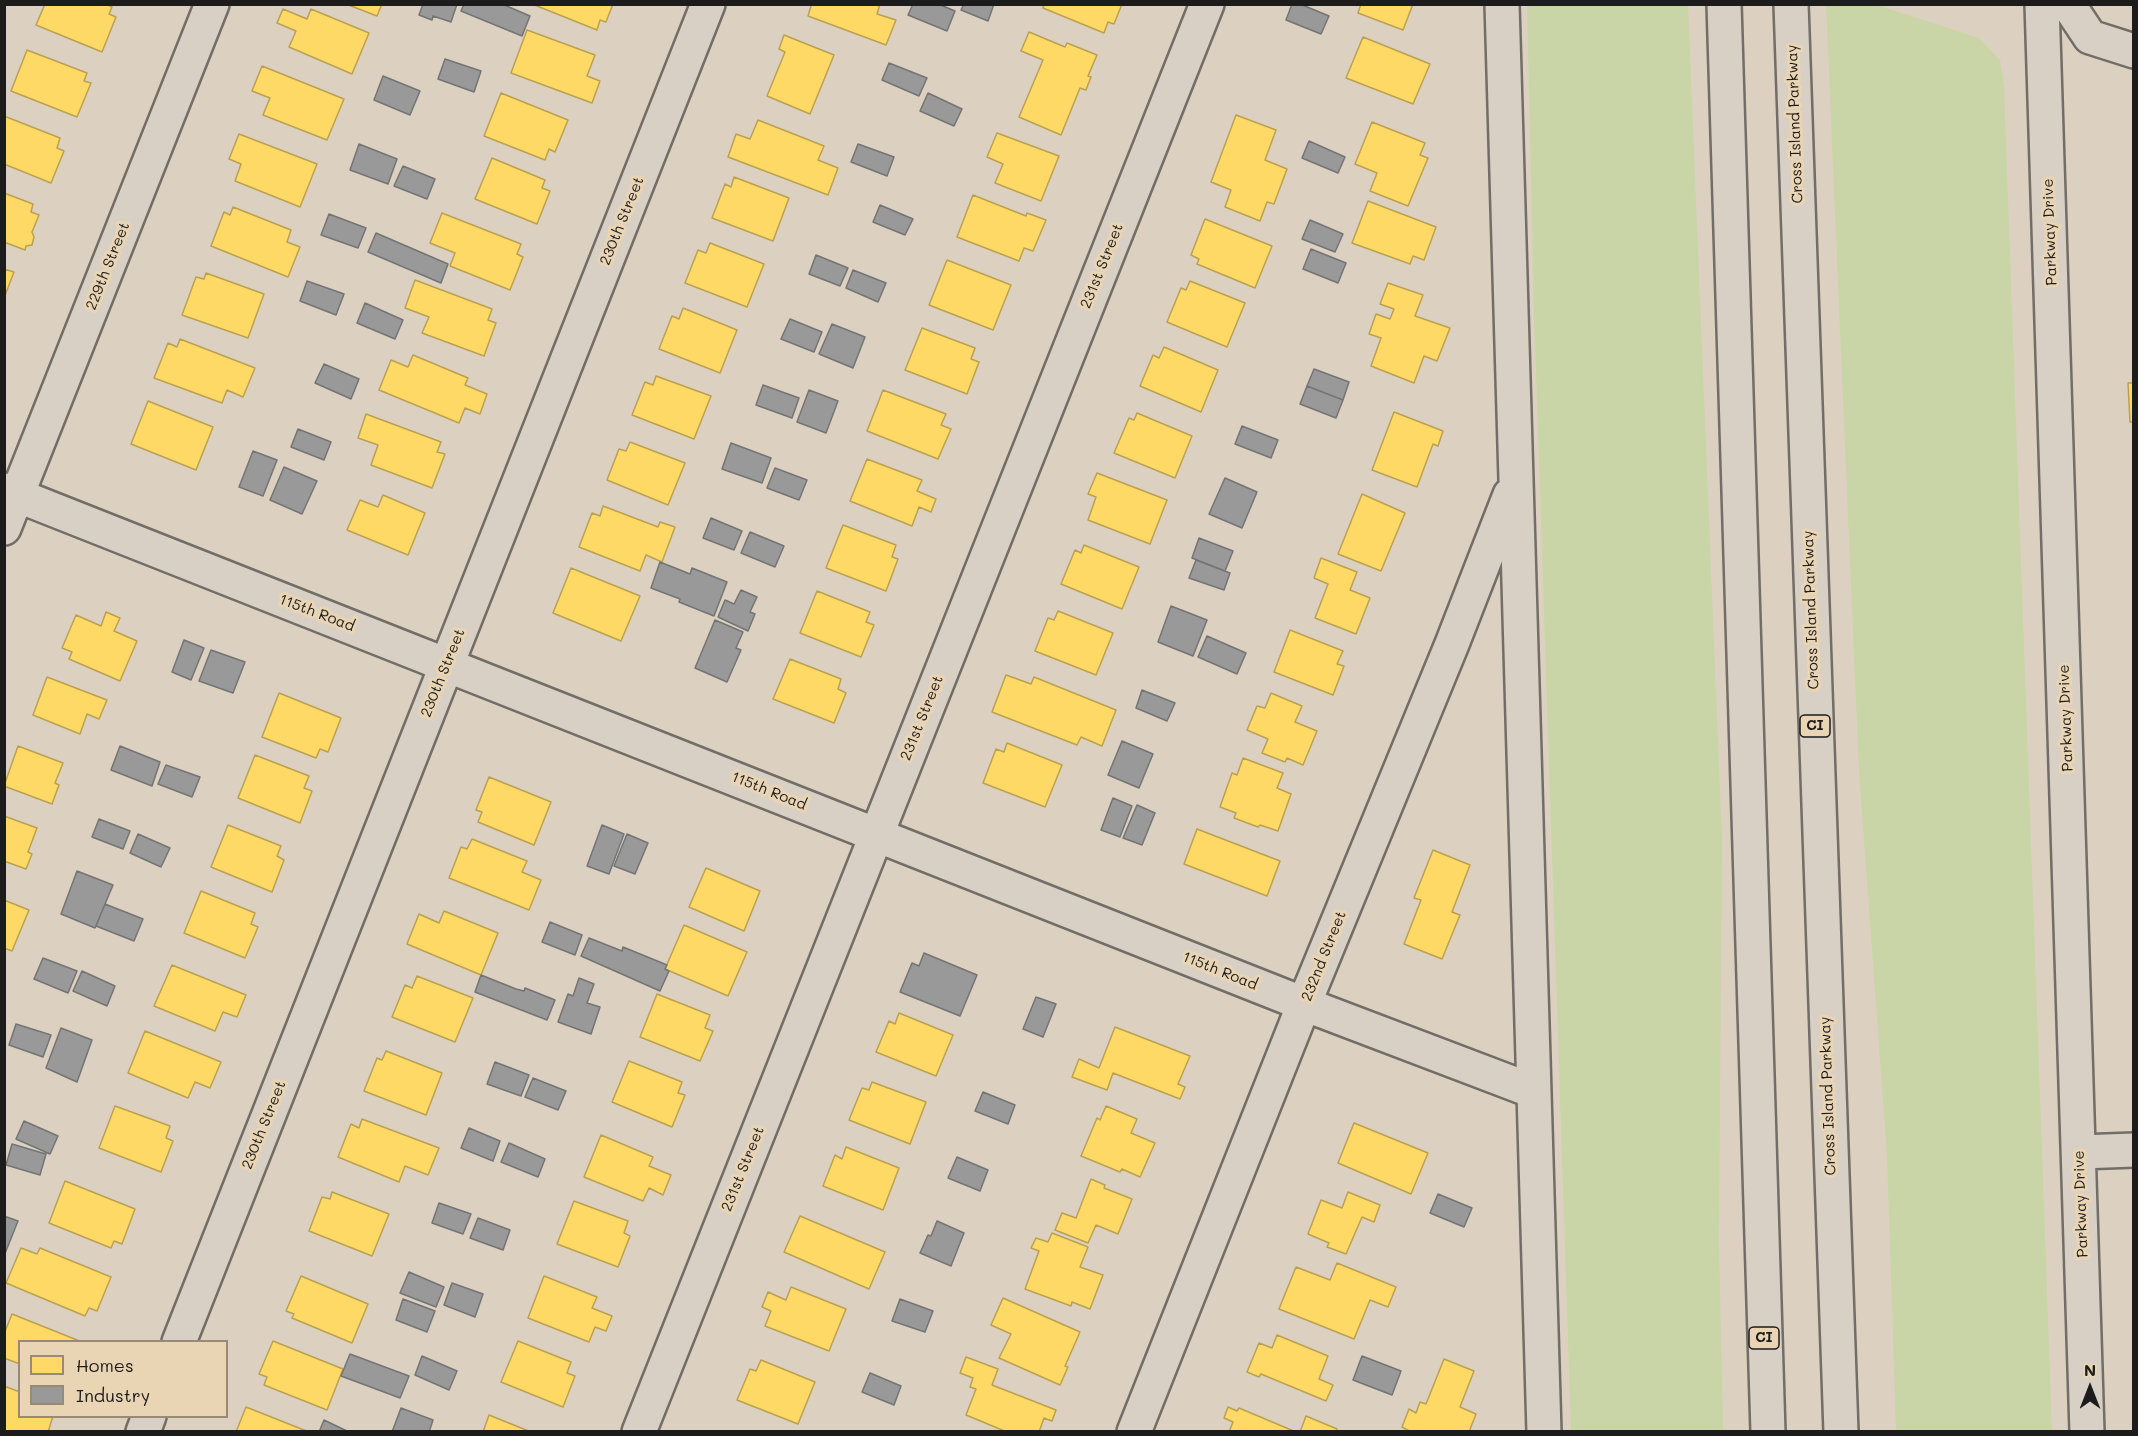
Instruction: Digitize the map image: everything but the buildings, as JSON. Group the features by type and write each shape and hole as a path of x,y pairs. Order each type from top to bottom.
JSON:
{"main road":[{"name":"229th Street","path":"4,528 11,493 212,4"},
{"name":"230th Street","path":"179,1340 708,4"},
{"name":"231st Street","path":"639,1431 1207,4"},
{"path":"1502,4 1544,1431"},
{"name":"Parkway Drive","path":"2042,4 2087,1431"},
{"path":"2068,4 2090,37 2133,51"},
{"name":"CI","path":"1724,11 1768,1431"},
{"name":"Cross Island Parkway","path":"1791,12 1841,1431"},
{"name":"232nd Street","path":"1134,1431 1516,482"},
{"name":"115th Road","path":"11,493 1304,1004 1533,1092"},
{"path":"2080,1152 2133,1150"}],"green space":[{"path":"1527,5 1688,5 1722,840 1719,1240 1723,1431 1571,1431 1534,311"},
{"path":"1826,5 1877,5 1979,38 2000,60 2004,86 2052,1431 1896,1431 1887,1156 1859,772"}]}
